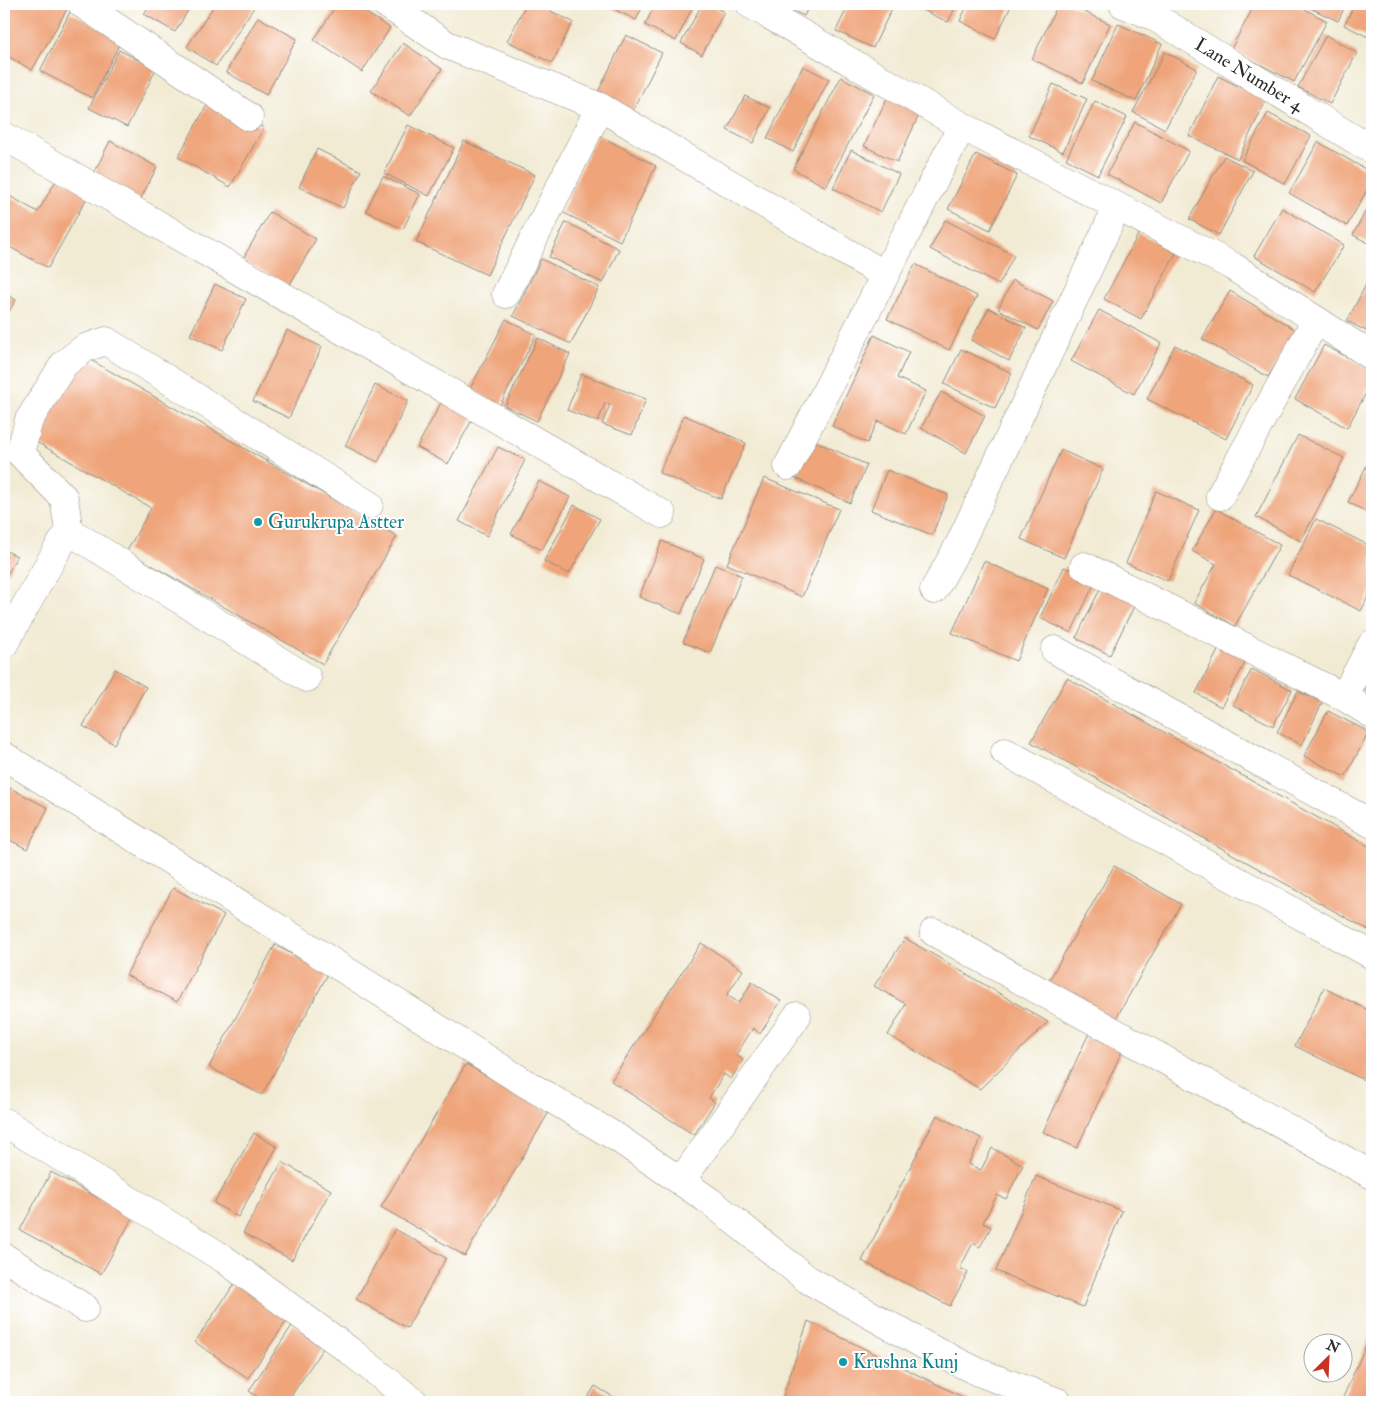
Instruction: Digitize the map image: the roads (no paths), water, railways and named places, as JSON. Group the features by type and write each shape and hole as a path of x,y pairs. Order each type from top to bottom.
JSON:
{"street":[{"path":"82,4 249,117"},
{"path":"386,4 447,45 600,107 885,275"},
{"path":"750,4 962,126 1232,266 1372,356"},
{"name":"Lane Number 4","path":"1123,4 1153,16 1372,150"},
{"path":"506,294 600,107"},
{"path":"788,466 962,126"},
{"path":"4,136 662,514"},
{"path":"934,590 960,543 1117,207"},
{"path":"1220,496 1316,320"},
{"path":"4,644 63,540 64,498 20,453 29,420 64,364 85,348 106,341 369,505"},
{"path":"63,540 307,678"},
{"path":"1084,566 1344,697 1372,714"},
{"path":"1344,697 1372,644"},
{"path":"1055,650 1372,824"},
{"path":"1005,752 1372,955"},
{"path":"4,756 619,1140 711,1202 807,1279 924,1345 978,1372 1058,1402"},
{"path":"934,932 1372,1175"},
{"path":"681,1182 797,1016"},
{"path":"4,1122 224,1259 350,1351 414,1402"},
{"path":"4,1257 85,1308"}],"place":[{"name":"Gurukrupa Astter","path":"258,522"},
{"name":"Krushna Kunj","path":"843,1362"}]}
